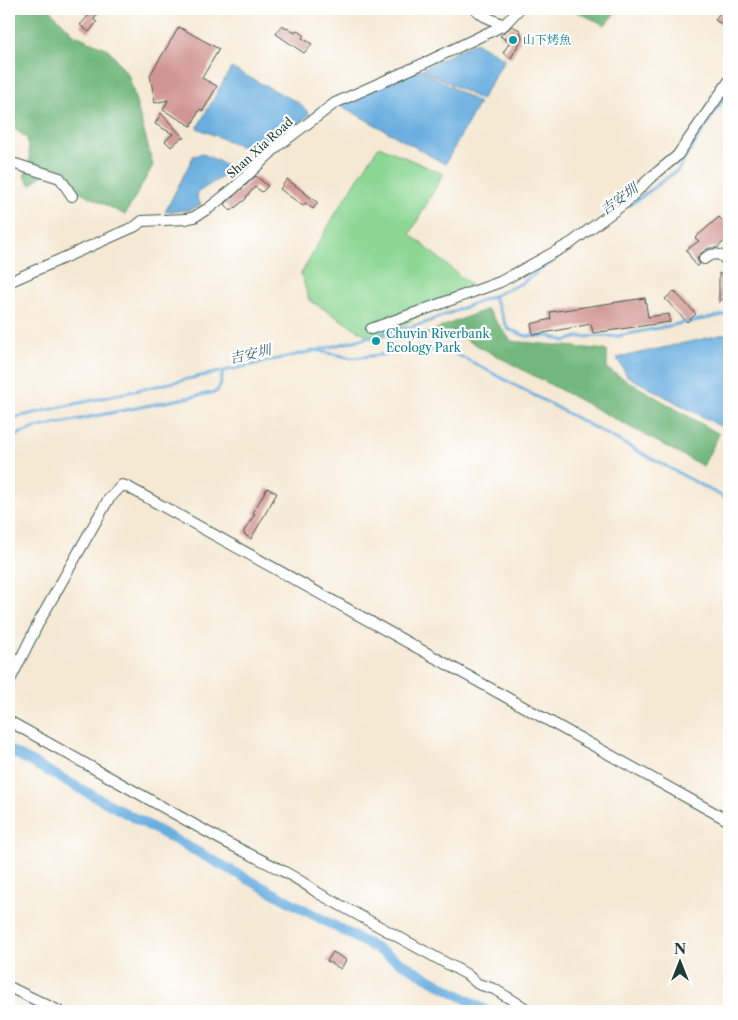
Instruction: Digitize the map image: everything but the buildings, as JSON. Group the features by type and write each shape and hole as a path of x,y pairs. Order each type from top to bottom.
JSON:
{"street":[{"path":"475,9 484,16 504,25"},
{"name":"Shan Xia Road","path":"9,282 136,226 142,221 186,220 194,217 233,190 279,145 335,103 504,25 519,9"},
{"path":"371,329 500,282 572,243 625,202 677,156 729,81"},
{"path":"9,162 60,178 72,196"},
{"path":"704,259 714,253 718,253 727,261 729,266"},
{"path":"9,682 40,620 108,500 122,485 128,486 729,820"},
{"path":"9,721 277,868 318,894 466,974 478,984 494,989 530,1011"},
{"path":"9,987 59,1011"}],"green space":[{"path":"9,9 51,9 75,35 108,49 129,76 153,165 125,215 71,187 54,165 31,185 24,177 30,159 27,138 9,125"},
{"path":"571,9 618,9 605,25"},
{"path":"379,146 443,174 410,234 471,285 376,341 309,300 301,274 337,211"},
{"path":"487,309 511,341 607,350 607,369 719,434 703,466 450,331 419,336"}],"water":[{"path":"475,42 505,59 481,100 422,69"},
{"path":"231,68 299,103 310,114 264,150 252,151 197,128"},
{"path":"420,69 479,103 445,164 338,104"},
{"path":"201,153 235,169 198,192 197,198 201,205 189,210 165,212 194,155 196,156"},
{"path":"729,333 729,431 627,376 617,358"}],"waterway":[{"name":"吉安圳","path":"630,205 678,170 729,90"},
{"name":"吉安圳","path":"9,420 318,350 422,324 522,283 566,251"},
{"name":"吉安圳","path":"493,296 508,329 526,336 549,336 565,341 578,337 618,336 729,314"},
{"path":"319,351 352,358 443,348 729,500"},
{"path":"9,441 19,434 35,428 216,392 220,386 223,371"},
{"path":"9,750 366,943 487,1011"}],"place":[{"name":"山下烤魚","path":"513,40"},
{"name":"Chuyin Riverbank Ecology Park","path":"376,341"}]}
